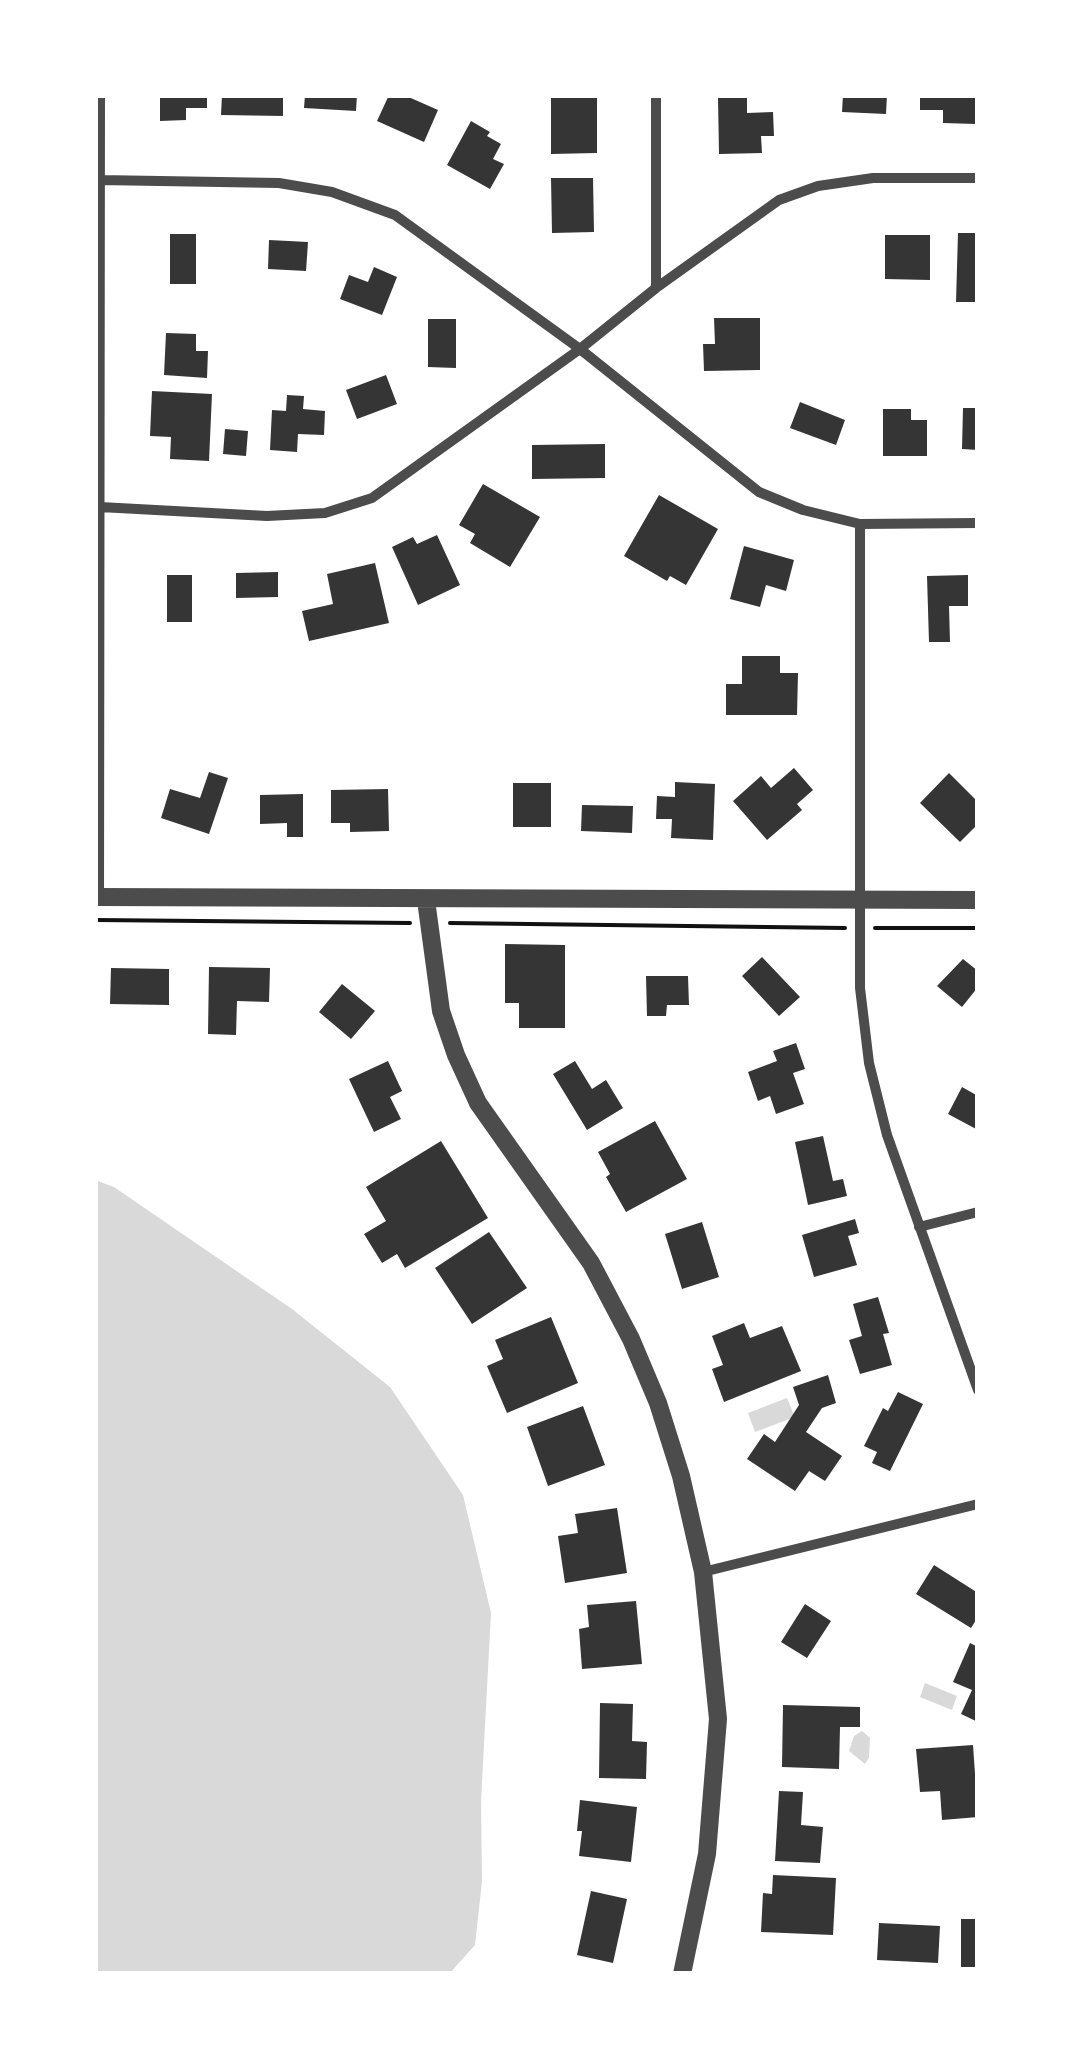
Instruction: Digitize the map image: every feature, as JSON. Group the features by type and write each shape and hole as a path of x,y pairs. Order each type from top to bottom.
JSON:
{"street":[{"path":"100,95 97,898 978,900"},
{"path":"656,95 656,288"},
{"path":"100,506 267,516 325,512 372,498 779,200 818,186 873,178 978,178"},
{"path":"100,180 278,183 332,192 394,215 580,349 759,492 803,510 860,524 978,523"},
{"path":"860,524 860,988 868,1063 887,1135 978,1390"},
{"path":"426,900 441,1011 456,1055 478,1103 592,1264 630,1339 658,1404 681,1476 704,1572 718,1719 707,1854 682,1974"},
{"path":"919,1227 978,1212"},
{"path":"704,1572 978,1504"}],"path":[{"path":"95,920 411,922"},
{"path":"455,923 841,928"},
{"path":"881,928 978,928"}],"shaded area":[{"path":"95,1180 114,1187 292,1309 390,1387 463,1495 491,1613 481,1801 482,1881 475,1945 449,1974 95,1974"},
{"path":"787,1398 792,1418 755,1432 748,1413"},
{"path":"925,1683 957,1696 952,1710 920,1697"},
{"path":"862,1731 870,1738 865,1764 849,1751 854,1736"}],"building":[{"path":"160,95 207,95 207,108 186,108 186,120 160,121"},
{"path":"222,95 283,95 283,116 221,115"},
{"path":"305,95 357,95 356,111 304,108"},
{"path":"389,95 404,95 438,110 424,142 377,121"},
{"path":"551,95 597,95 597,153 551,154"},
{"path":"843,95 887,95 886,114 842,112"},
{"path":"920,95 977,95 976,124 943,123 943,110 920,110"},
{"path":"747,97 747,113 773,112 774,136 761,136 762,153 719,154 718,98"},
{"path":"471,121 501,144 493,159 504,164 490,189 447,165"},
{"path":"551,178 593,178 594,232 552,233"},
{"path":"958,233 978,233 978,302 956,302"},
{"path":"170,234 196,234 196,284 170,284"},
{"path":"885,235 930,235 930,280 885,279"},
{"path":"269,240 308,242 306,271 268,269"},
{"path":"374,267 397,277 382,315 340,299 349,275 368,282"},
{"path":"714,318 760,318 760,370 704,371 703,344 715,344"},
{"path":"428,319 456,319 456,368 428,367"},
{"path":"166,333 196,334 196,351 208,351 207,378 164,375"},
{"path":"386,375 397,404 357,419 346,390"},
{"path":"152,391 212,394 209,461 170,459 171,437 150,436"},
{"path":"287,395 304,396 303,409 325,411 324,435 298,434 297,452 270,450 272,410 286,411"},
{"path":"800,402 845,420 836,445 790,428"},
{"path":"963,408 978,408 978,450 962,449"},
{"path":"883,409 911,409 911,420 927,420 927,456 883,456"},
{"path":"225,429 248,431 246,456 223,454"},
{"path":"605,444 605,478 532,479 532,445"},
{"path":"483,484 540,517 510,567 470,543 475,534 459,525"},
{"path":"659,495 718,529 686,585 670,576 667,581 624,556"},
{"path":"437,535 460,585 418,605 392,547 413,537 417,544"},
{"path":"744,546 794,560 786,591 766,585 760,607 730,599"},
{"path":"375,563 389,623 309,641 302,611 333,604 327,574"},
{"path":"278,572 278,597 236,598 236,573"},
{"path":"167,575 192,575 192,622 167,622"},
{"path":"968,575 968,606 949,606 950,642 929,642 927,576"},
{"path":"742,656 780,656 780,673 798,673 797,715 726,715 726,684 742,684"},
{"path":"794,768 813,790 797,804 802,810 767,840 733,801 761,776 771,788"},
{"path":"209,772 228,778 209,834 161,818 170,789 200,798"},
{"path":"949,773 978,802 978,824 960,842 920,803"},
{"path":"675,782 715,784 713,840 671,838 672,819 656,819 657,796 675,797"},
{"path":"513,783 551,783 551,827 513,827"},
{"path":"388,789 389,831 350,832 350,823 331,823 331,790"},
{"path":"303,794 303,837 287,837 287,823 260,824 260,795"},
{"path":"582,805 633,806 632,833 581,831"},
{"path":"505,944 565,945 565,1028 519,1028 519,1003 505,1003"},
{"path":"762,957 800,997 779,1016 742,976"},
{"path":"963,959 978,971 978,987 962,1007 937,986"},
{"path":"209,967 270,968 269,1002 237,1001 236,1035 208,1034"},
{"path":"111,968 169,969 169,1005 110,1004"},
{"path":"646,976 688,976 689,1005 667,1005 666,1016 647,1016"},
{"path":"342,984 375,1011 351,1039 319,1012"},
{"path":"796,1043 805,1069 793,1073 804,1104 776,1114 770,1096 758,1101 748,1072 777,1061 773,1051"},
{"path":"388,1061 402,1091 390,1097 401,1119 374,1132 349,1079"},
{"path":"575,1061 592,1089 606,1080 623,1108 587,1130 553,1074"},
{"path":"962,1087 978,1096 978,1130 948,1114"},
{"path":"655,1121 687,1179 626,1212 606,1177 610,1174 598,1152"},
{"path":"823,1136 833,1181 843,1179 847,1196 808,1205 795,1142"},
{"path":"441,1141 488,1218 405,1268 397,1254 382,1263 364,1234 386,1221 366,1187"},
{"path":"855,1219 859,1233 848,1236 857,1265 814,1277 802,1235"},
{"path":"702,1222 719,1277 682,1289 665,1234"},
{"path":"489,1232 527,1288 472,1324 435,1268"},
{"path":"878,1297 889,1333 883,1334 892,1365 860,1374 849,1340 862,1336 853,1304"},
{"path":"551,1317 578,1383 507,1413 487,1366 503,1359 495,1340"},
{"path":"744,1323 750,1338 782,1326 801,1371 724,1402 712,1369 723,1365 712,1336"},
{"path":"828,1375 836,1403 822,1408 806,1432 842,1456 825,1481 809,1471 795,1491 747,1459 764,1434 775,1442 799,1405 793,1387"},
{"path":"898,1392 923,1404 890,1471 872,1463 877,1452 864,1446 883,1408 888,1411"},
{"path":"583,1406 605,1465 548,1486 527,1427"},
{"path":"617,1508 627,1573 565,1583 558,1536 578,1533 575,1514"},
{"path":"934,1565 978,1593 978,1617 971,1628 916,1594"},
{"path":"636,1601 642,1664 582,1669 579,1629 589,1627 587,1605"},
{"path":"805,1604 831,1621 807,1658 781,1642"},
{"path":"970,1643 978,1647 978,1722 961,1714 972,1690 953,1682"},
{"path":"600,1703 633,1704 632,1741 647,1742 646,1779 599,1778"},
{"path":"783,1705 860,1707 860,1727 840,1727 839,1769 782,1767"},
{"path":"973,1745 978,1817 942,1820 940,1791 920,1792 916,1749"},
{"path":"779,1791 803,1792 801,1825 823,1827 820,1863 775,1861"},
{"path":"580,1800 637,1807 631,1862 579,1856"},
{"path":"773,1875 836,1878 833,1935 761,1932 763,1893 772,1894"},
{"path":"591,1891 627,1899 613,1963 577,1955"},
{"path":"961,1919 978,1919 978,1967 961,1967"},
{"path":"879,1923 940,1926 938,1963 877,1960"}]}
